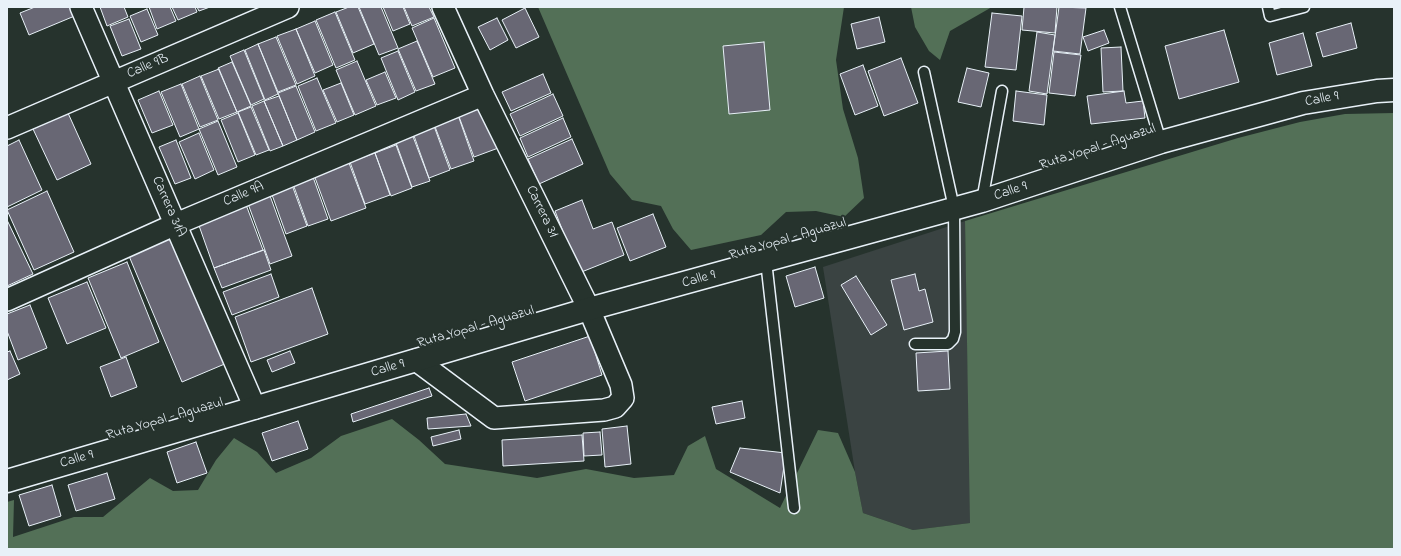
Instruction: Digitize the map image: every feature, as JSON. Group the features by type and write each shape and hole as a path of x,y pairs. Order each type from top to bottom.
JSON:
{"street":[{"name":"Carrera 31A","path":"81,7 255,408"},
{"name":"Calle 9B","path":"7,128 288,7"},
{"name":"Carrera 31","path":"416,360 494,418 604,410 615,407 623,398 621,385 589,309 483,95 443,7"},
{"name":"Calle 9A","path":"7,300 176,224 483,95"}],"lane":[{"path":"1120,7 1161,142"},
{"path":"1268,7 1270,16 1304,7"},
{"path":"915,344 948,344 953,339 955,332 954,208 924,72"},
{"name":"Ruta Yopal - Aguazul","path":"8,478 255,408 589,309 982,201 1161,142 1303,103 1377,91 1394,90"},
{"path":"982,201 1002,91"},
{"path":"766,261 794,508"}],"shaded area":[{"path":"965,221 971,523 913,530 863,513 855,472 823,267"}],"green space":[{"path":"538,7 844,7 836,60 843,109 858,158 864,198 844,217 816,211 786,212 761,235 691,250 673,229 661,206 632,200 610,174"},
{"path":"911,7 992,7 950,31 940,60 929,51 915,27"},
{"path":"1394,113 1394,549 7,549 7,502 14,500 13,537 74,517 103,517 150,478 173,491 198,490 216,460 234,438 257,452 276,473 311,458 341,436 392,419 419,440 445,464 537,478 586,469 634,478 674,475 688,446 705,436 716,469 780,508 818,430 838,433 855,472 863,513 913,530 970,523 965,221 1238,138 1300,122 1345,114"}],"building":[{"path":"35,7 74,7 77,15 29,35 20,13"},
{"path":"100,7 124,7 128,17 107,26"},
{"path":"149,7 170,7 176,21 157,29"},
{"path":"172,7 195,7 197,12 178,20"},
{"path":"197,7 210,7 199,11"},
{"path":"349,7 358,7 374,44 353,53 336,12"},
{"path":"359,7 381,7 398,48 379,55"},
{"path":"383,7 403,7 410,24 393,31"},
{"path":"404,7 429,7 434,17 412,26"},
{"path":"1024,7 1057,7 1055,33 1022,30"},
{"path":"1059,7 1086,8 1080,54 1053,51"},
{"path":"525,8 539,37 516,48 502,20"},
{"path":"147,9 158,35 141,42 130,16"},
{"path":"335,12 355,60 336,68 316,20"},
{"path":"992,13 1022,16 1016,70 985,67"},
{"path":"879,17 885,42 857,49 851,24"},
{"path":"434,18 455,68 433,77 412,28"},
{"path":"497,18 508,40 490,50 478,27"},
{"path":"129,19 141,49 122,56 110,26"},
{"path":"315,21 333,65 315,73 296,29"},
{"path":"1351,23 1357,48 1323,57 1316,33"},
{"path":"296,29 315,76 297,84 277,36"},
{"path":"1104,30 1109,43 1088,51 1083,37"},
{"path":"1224,30 1239,82 1179,99 1165,46"},
{"path":"1037,32 1055,35 1047,94 1029,91"},
{"path":"1303,33 1312,66 1277,75 1269,43"},
{"path":"276,37 296,85 278,92 258,44"},
{"path":"417,41 435,84 416,91 398,49"},
{"path":"764,42 770,110 729,114 723,46"},
{"path":"258,44 278,94 265,100 245,50"},
{"path":"1121,47 1123,91 1103,92 1101,48"},
{"path":"244,50 264,99 251,105 230,56"},
{"path":"398,51 415,92 398,100 381,58"},
{"path":"1054,52 1081,55 1075,96 1049,93"},
{"path":"901,58 918,103 884,116 868,71"},
{"path":"357,61 376,106 355,115 336,70"},
{"path":"232,62 251,106 237,112 218,68"},
{"path":"863,65 878,106 855,115 840,74"},
{"path":"967,68 989,73 981,107 958,102"},
{"path":"219,69 237,112 219,119 201,76"},
{"path":"385,72 396,98 377,105 366,80"},
{"path":"543,74 551,93 511,111 502,92"},
{"path":"200,76 218,120 200,127 182,84"},
{"path":"317,78 336,123 316,131 298,86"},
{"path":"341,83 354,115 337,122 323,90"},
{"path":"181,84 199,129 180,137 161,92"},
{"path":"296,86 315,132 297,140 278,93"},
{"path":"159,91 173,125 152,133 138,100"},
{"path":"1016,91 1047,95 1044,125 1013,121"},
{"path":"1124,91 1126,103 1143,101 1145,118 1091,124 1087,96"},
{"path":"553,94 563,116 520,136 510,114"},
{"path":"279,96 297,140 283,146 264,101"},
{"path":"264,101 283,146 270,151 252,106"},
{"path":"486,104 501,147 474,157 458,114"},
{"path":"251,107 269,150 256,155 238,112"},
{"path":"68,113 91,164 57,180 33,129"},
{"path":"238,113 255,155 238,162 221,120"},
{"path":"458,115 474,161 451,169 434,124"},
{"path":"563,118 571,137 528,157 520,138"},
{"path":"218,121 237,167 218,175 199,129"},
{"path":"434,126 450,170 429,178 413,133"},
{"path":"199,133 214,170 195,179 179,142"},
{"path":"412,134 430,181 412,187 395,140"},
{"path":"572,139 583,164 539,184 528,159"},
{"path":"19,140 42,190 7,207 7,146"},
{"path":"176,140 191,178 175,184 159,147"},
{"path":"396,145 412,188 391,196 375,153"},
{"path":"375,153 390,195 365,204 350,162"},
{"path":"349,163 366,208 331,221 314,175"},
{"path":"313,177 328,219 308,226 293,184"},
{"path":"292,185 307,226 286,234 271,192"},
{"path":"47,191 74,252 34,270 7,210"},
{"path":"269,193 292,256 270,264 247,201"},
{"path":"582,200 593,229 612,222 624,255 579,273 555,211"},
{"path":"245,202 263,250 214,268 197,220"},
{"path":"653,214 666,247 630,261 617,228"},
{"path":"7,220 33,274 7,286"},
{"path":"174,237 227,363 182,382 129,256"},
{"path":"264,250 271,270 222,288 214,268"},
{"path":"127,262 159,342 121,358 88,278"},
{"path":"815,267 824,298 795,307 786,276"},
{"path":"271,274 279,297 232,315 223,292"},
{"path":"915,274 919,291 925,289 933,322 904,330 891,280"},
{"path":"856,276 887,325 871,335 841,285"},
{"path":"87,282 106,328 67,344 48,298"},
{"path":"312,288 328,334 251,362 235,317"},
{"path":"30,305 47,348 18,360 7,331 7,314"},
{"path":"590,336 602,375 525,401 512,362"},
{"path":"10,351 20,374 7,380 7,352"},
{"path":"290,351 295,363 272,372 267,360"},
{"path":"948,351 950,389 918,391 916,353"},
{"path":"126,357 137,387 111,397 100,367"},
{"path":"429,388 432,396 353,422 351,414"},
{"path":"742,401 745,418 716,424 712,407"},
{"path":"466,414 471,426 428,429 427,418"},
{"path":"298,421 308,449 272,461 262,433"},
{"path":"627,426 631,464 605,467 602,429"},
{"path":"459,430 461,439 433,446 431,437"},
{"path":"600,432 602,455 584,456 583,433"},
{"path":"582,435 584,461 503,466 502,440"},
{"path":"196,442 207,473 177,483 167,452"},
{"path":"740,448 786,453 780,493 730,472"},
{"path":"107,473 115,499 76,511 68,485"},
{"path":"52,485 61,516 29,526 19,495"}]}
